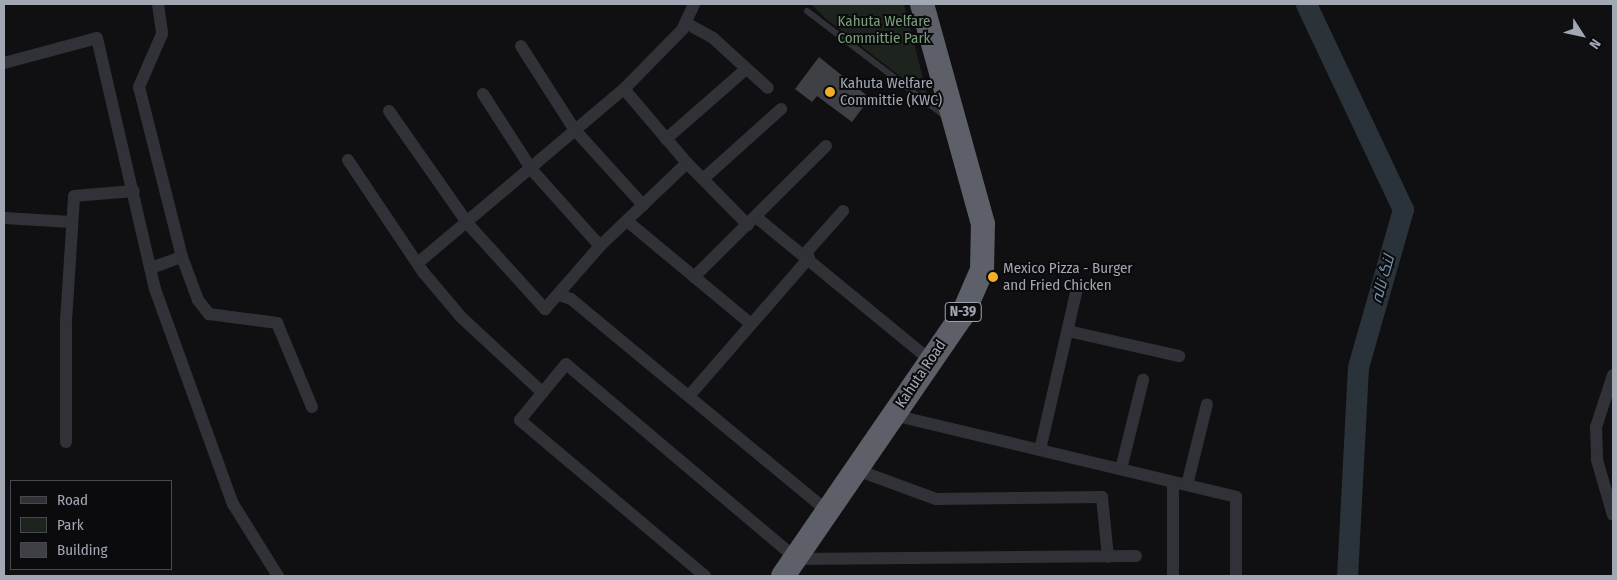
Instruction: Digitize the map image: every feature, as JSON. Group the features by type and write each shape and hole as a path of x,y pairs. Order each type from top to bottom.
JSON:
{"highway":[{"name":"Kahuta Road","path":"790,568 826,510 857,470 930,360 962,316 982,270 983,224 922,4"}],"street":[{"path":"158,4 162,34 139,88 182,257 198,300 209,314 277,323 312,407"},
{"path":"419,262 532,170 574,130 624,89 668,47 686,23 694,4"},
{"path":"686,23 713,38 768,88"},
{"path":"4,63 97,38 151,268 233,504 278,576"},
{"path":"521,46 574,130 643,205"},
{"path":"666,139 746,69"},
{"path":"624,89 687,164 703,179 752,221 806,256 930,360"},
{"path":"483,94 532,170 600,246"},
{"path":"703,179 781,109"},
{"path":"389,111 468,224 539,308 545,310 560,295 600,246 687,164"},
{"path":"694,277 826,146"},
{"path":"348,160 419,262 462,318 543,393"},
{"path":"66,442 72,222 76,193 134,191"},
{"path":"689,396 751,324 843,211"},
{"path":"4,218 72,222"},
{"path":"627,221 751,324"},
{"path":"151,268 182,257"},
{"path":"1040,450 1077,288"},
{"path":"560,295 571,299 826,510"},
{"path":"1068,331 1179,356"},
{"path":"705,576 520,420 566,364 790,568 1136,556"},
{"path":"1613,375 1596,427 1597,460 1613,515"},
{"path":"1120,469 1143,380"},
{"path":"1186,485 1207,404"},
{"path":"893,415 1236,497 1236,576"},
{"path":"857,470 936,499 1102,497 1108,557"},
{"path":"1173,482 1173,576"}],"lane":[{"path":"807,11 937,113 953,116"}],"green space":[{"name":"Kahuta Welfare Committie Park","path":"811,4 904,4 928,98 825,18"}],"building":[{"name":"Kahuta Welfare Committie (KWC)","path":"819,57 870,98 852,122 817,96 812,102 795,89"}],"waterway":[{"name":"لنگ نالہ","path":"1306,4 1403,209 1358,367 1347,576"}],"place":[{"name":"Kahuta Welfare Committie (KWC)","path":"830,92"},
{"name":"Mexico Pizza - Burger and Fried Chicken","path":"993,277"}]}
